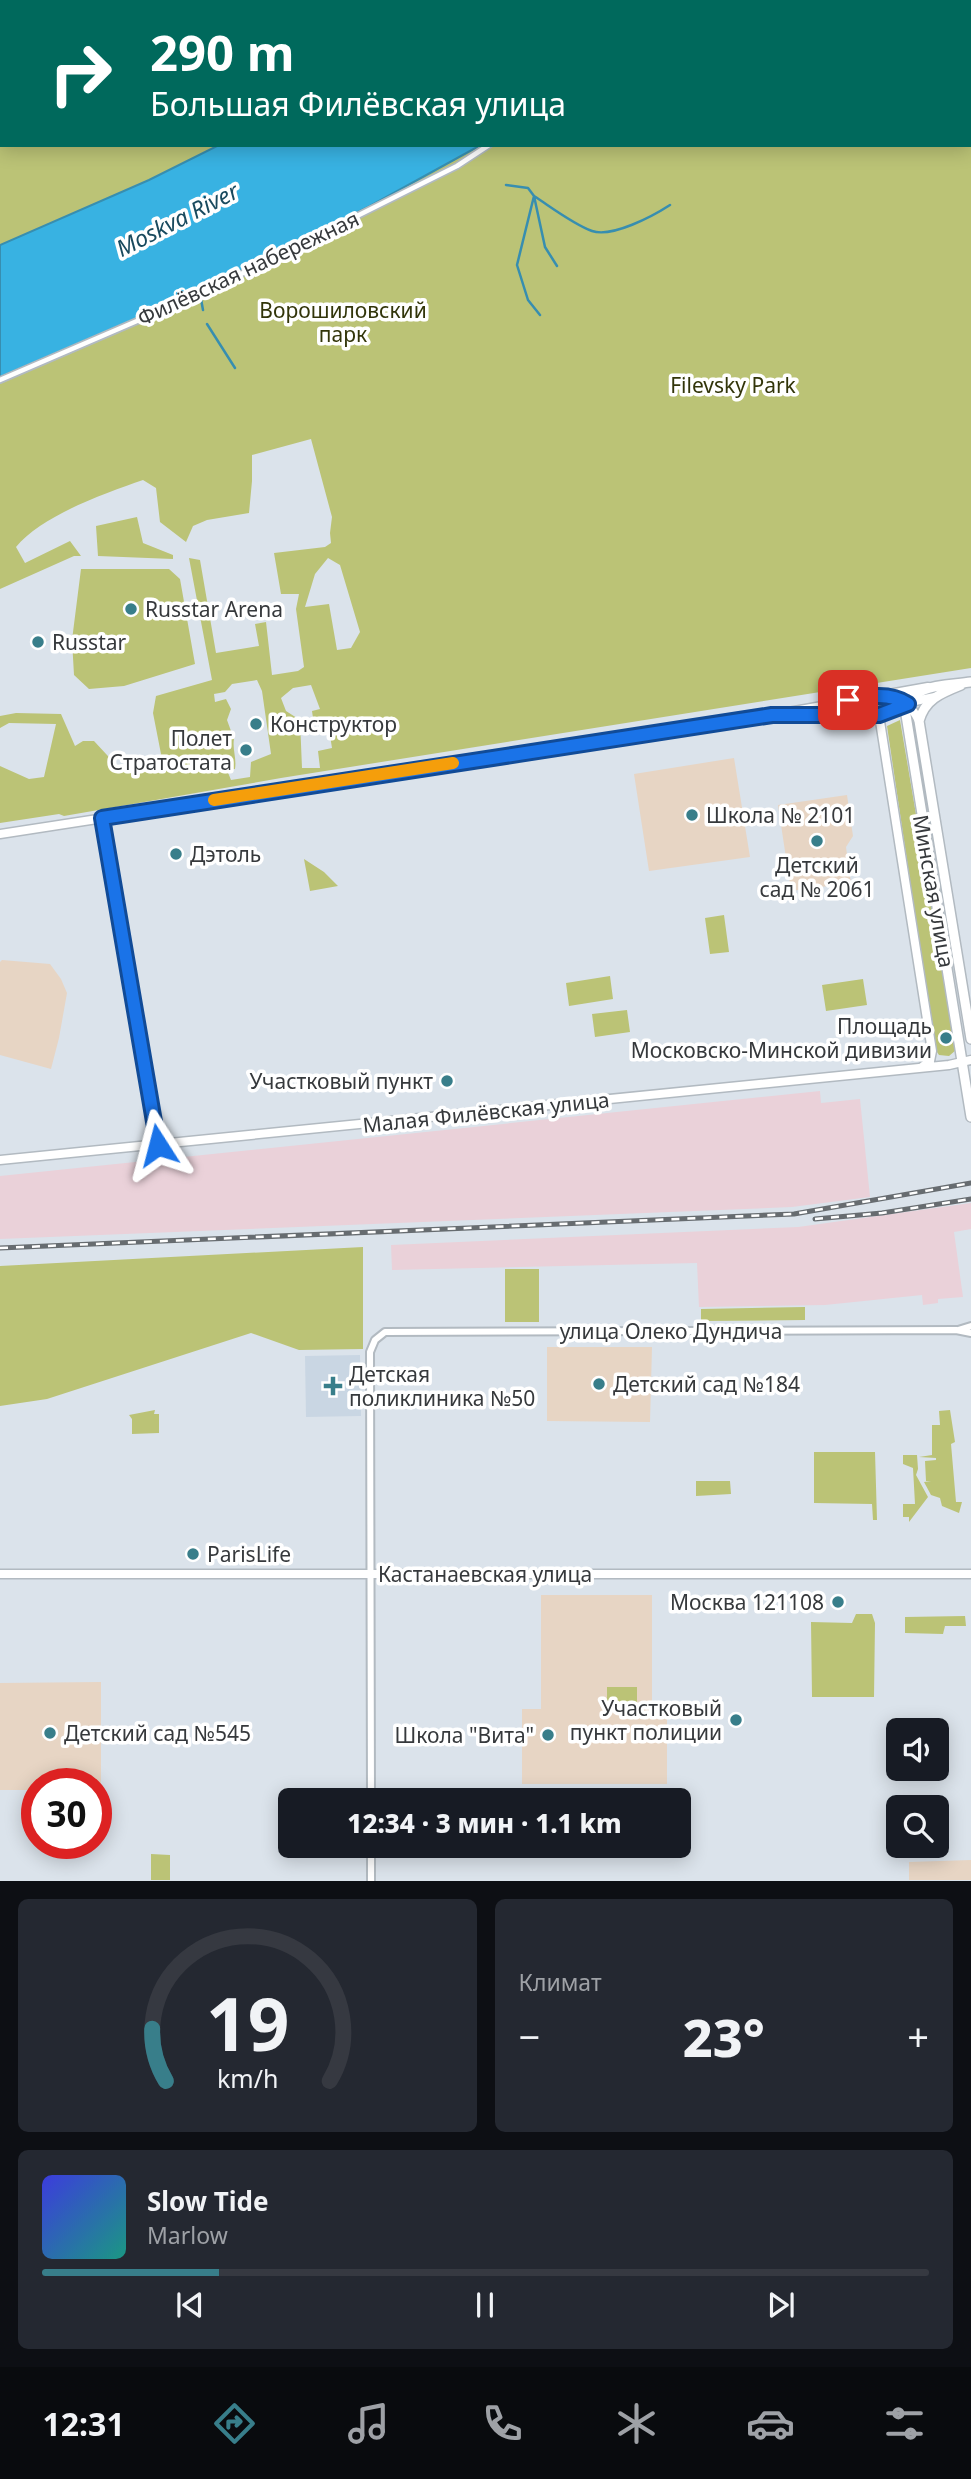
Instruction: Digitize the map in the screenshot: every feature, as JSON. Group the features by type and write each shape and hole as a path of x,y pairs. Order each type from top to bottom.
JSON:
{"main road":[{"path":"908,704 912,696 941,684 968,683"},
{"path":"919,721 935,696 968,683"},
{"name":"Минская улица","path":"908,704 906,726 967,1061 971,1117"},
{"name":"Минская улица","path":"919,721 971,1039"}],"street":[{"name":"Филёвская набережная","path":"0,380 209,290 457,166 486,147"},
{"path":"0,834 772,715 941,684"},
{"path":"873,695 896,698 908,704 919,721"},
{"path":"772,715 879,715 935,696"},
{"path":"889,711 904,721 906,726"},
{"name":"Минская улица","path":"879,715 932,1051 930,1061 922,1068"},
{"path":"102,818 158,1145"},
{"name":"Малая Филёвская улица","path":"0,1160 922,1068 967,1061"},
{"name":"улица Олеко Дундича","path":"956,1330 971,1326"},
{"name":"улица Олеко Дундича","path":"370,1574 370,1352 375,1340 385,1332 956,1330 971,1333"},
{"name":"Кастанаевская улица","path":"0,1574 971,1574"},
{"path":"370,1574 371,1788"},
{"path":"371,1858 371,1881"}],"shaded area":[{"name":"Школа № 2101","path":"734,758 750,857 649,871 634,774"},
{"name":"Детский сад № 2061","path":"847,795 853,836 846,847 851,883 791,891 778,805"},
{"path":"2,960 50,964 61,979 67,993 51,1069 0,1055"},
{"path":"820,1091 821,1103 860,1099 870,1197 792,1207 0,1239 0,1176"},
{"path":"971,1203 971,1229 954,1232 963,1297 938,1299 938,1303 923,1305 922,1295 825,1305 699,1307 697,1263 392,1270 391,1245 798,1227"},
{"name":"Детский сад №184","path":"547,1347 652,1347 650,1422 547,1421"},
{"name":"Детская поликлиника №50","path":"360,1355 361,1416 306,1417 305,1356"},
{"path":"541,1595 652,1595 652,1709 667,1709 667,1784 522,1784 522,1709 541,1709"},
{"name":"Детский сад №545","path":"101,1682 101,1768 21,1768 21,1790 0,1790 0,1683"},
{"path":"971,1860 971,1880 909,1880 909,1862"}],"green space":[{"path":"0,147 215,147 149,180 0,245"},
{"name":"Filevsky Park","path":"477,147 971,147 971,668 281,778 64,816 59,814 0,823 0,766 29,779 44,777 56,724 9,723 0,728 0,716 16,713 61,714 75,746 83,741 94,741 120,769 129,773 153,769 161,754 153,713 156,696 212,680 189,558 200,560 216,653 259,646 255,624 266,622 272,675 298,671 304,667 296,609 299,594 281,594 274,553 325,547 331,543 332,517 311,439 252,455 249,513 207,520 193,526 186,542 160,522 156,488 143,480 75,507 41,525 16,547 25,563 70,541 81,556 74,556 0,589 0,377 199,292 370,206","holes":["328,558 340,565 360,632 351,648 337,650 329,604 305,607 315,574","257,680 262,691 271,754 251,762 250,777 231,780 227,770 235,769 235,735 227,720 231,709 226,699 215,702 214,694 225,692 232,684","311,685 320,709 312,711 314,725 328,723 332,748 318,751 320,768 302,768 300,720 286,711 281,698 293,688"]},
{"path":"137,517 143,543 173,555 173,559 98,556 96,526"},
{"name":"Russtar Arena","path":"81,569 169,569 180,579 195,664 124,686 89,689 74,675 72,640"},
{"path":"900,720 956,1050 949,1056 939,1055 935,1049 887,726"},
{"path":"304,859 324,872 338,886 310,891"},
{"path":"724,915 729,952 710,954 705,918"},
{"path":"610,976 613,999 569,1006 566,983"},
{"path":"863,979 867,1005 826,1011 822,985"},
{"path":"627,1010 630,1032 595,1037 592,1014"},
{"path":"363,1247 363,1349 299,1350 251,1333 47,1399 0,1406 0,1266"},
{"path":"505,1269 539,1269 539,1322 505,1322"},
{"path":"805,1307 805,1320 701,1321 701,1309"},
{"path":"155,1410 154,1414 159,1414 159,1433 132,1434 132,1419 129,1415"},
{"path":"950,1410 955,1442 951,1444 956,1502 962,1502 959,1513 942,1506 940,1498 931,1495 924,1482 931,1481 926,1481 925,1461 936,1458 919,1457 932,1455 932,1425 940,1425 939,1411"},
{"path":"814,1452 875,1452 877,1520 873,1520 872,1504 814,1503"},
{"path":"903,1455 917,1455 916,1475 928,1497 909,1522 909,1517 903,1517 903,1504 915,1504 913,1468 903,1464"},
{"path":"696,1481 730,1481 731,1494 696,1496"},
{"path":"856,1614 872,1614 875,1623 874,1697 812,1697 811,1622 852,1623"},
{"path":"965,1616 966,1626 945,1626 943,1634 905,1633 905,1617"},
{"path":"607,1687 637,1687 637,1706 607,1706"},
{"path":"151,1854 170,1855 170,1880 151,1880"}],"water":[{"name":"Moskva River","path":"215,147 477,147 370,206 198,292 0,377 0,245 149,180"}],"waterway":[{"path":"506,185 528,188 534,196 545,247 557,266"},
{"path":"540,315 528,300 517,265 534,196 577,224 600,232 632,225 670,205"},
{"path":"201,299 203,310"},
{"path":"207,324 235,368"}],"railway":[{"path":"0,1248 794,1214 971,1183"},
{"path":"815,1219 882,1213 971,1199"}],"slow traffic":[{"path":"214,800 453,763"}],"place":[{"name":"Russtar Arena","path":"131,609"},
{"name":"Russtar","path":"38,642"},
{"name":"Конструктор","path":"256,724"},
{"name":"Полет Стратостата","path":"246,750"},
{"name":"Школа № 2101","path":"692,815"},
{"name":"Детский сад № 2061","path":"817,841"},
{"name":"Дэтоль","path":"176,854"},
{"name":"Площадь Московско-Минской дивизии","path":"946,1038"},
{"name":"Участковый пункт","path":"447,1081"},
{"name":"Детский сад №184","path":"599,1384"},
{"name":"Детская поликлиника №50","path":"333,1386"},
{"name":"ParisLife","path":"193,1554"},
{"name":"Москва 121108","path":"838,1602"},
{"name":"Участковый пункт полиции","path":"736,1720"},
{"name":"Детский сад №545","path":"50,1733"},
{"name":"Школа \"Вита\"","path":"548,1735"}],"route":[{"path":"158,1145 102,818 772,715 879,715 908,704 896,698 873,695 848,700"}],"park label":[{"name":"Ворошиловский парк","path":"343,322"}]}
